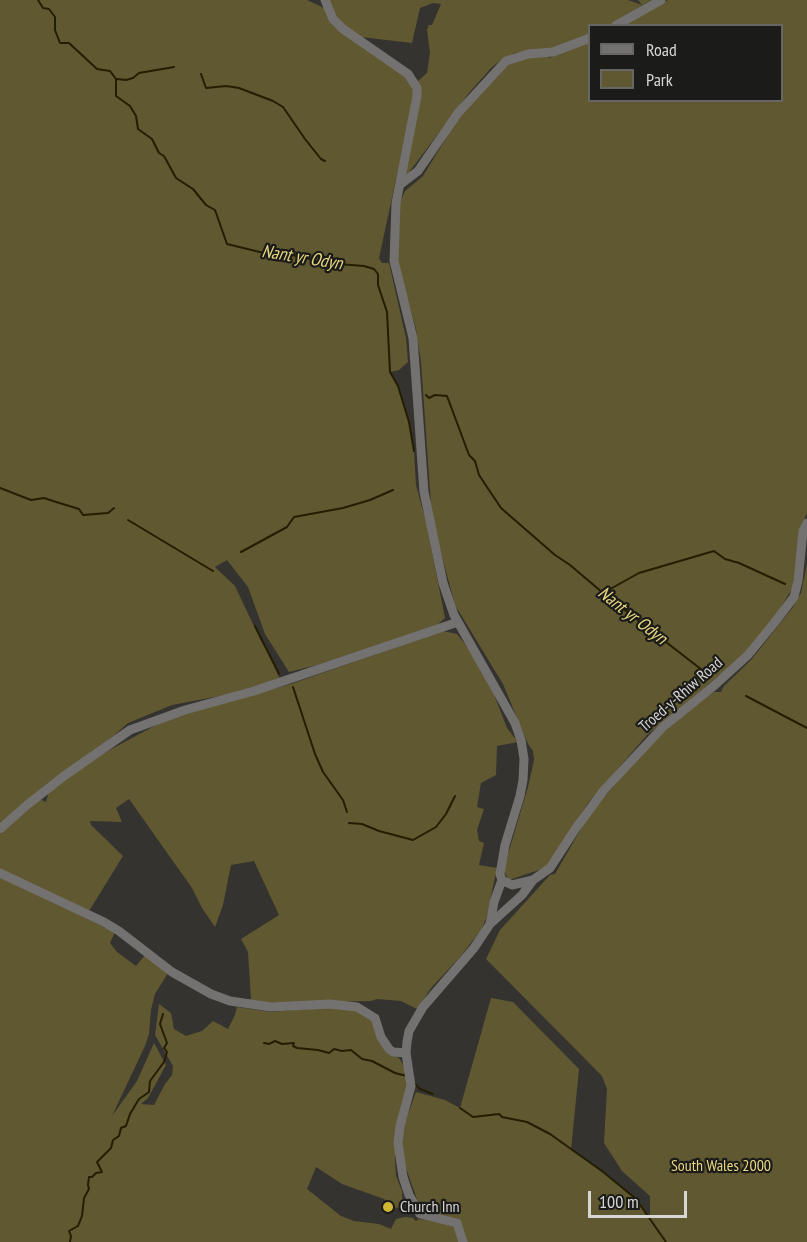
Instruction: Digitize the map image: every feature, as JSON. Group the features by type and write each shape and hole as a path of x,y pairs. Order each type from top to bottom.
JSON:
{"street":[{"name":"Troed-y-Rhiw Road","path":"325,0 333,19 342,29 408,74 414,82 417,96 394,221 394,261 413,338 426,503 443,583 458,622 515,723 524,759 520,796 503,854 500,869 502,880 494,902 490,924"},
{"path":"619,24 661,0"},
{"path":"400,183 418,171 458,113 506,61 528,54 553,52 588,39"},
{"name":"Troed-y-Rhiw Road","path":"463,1242 457,1223 420,1214 402,1178 398,1143 400,1126 411,1086 406,1053 409,1031 423,1007 474,948 490,924 522,895 533,880 550,868 604,790 663,727 716,685 748,655 775,622 794,597 798,581 803,531 807,523"},
{"path":"0,829 64,776 130,730 458,622"},
{"path":"0,873 104,922 172,972 211,994 230,1001 270,1008 330,1004 357,1007 375,1018 381,1037 389,1049 393,1052 406,1053"},
{"path":"502,880 512,885 533,880"}],"green space":[{"path":"0,0 307,0 324,8 403,74 413,89 414,96 379,258 382,263 389,263 406,338 408,362 399,370 390,372 398,386 409,422 416,485 426,522 445,618 437,625 317,665 289,672 265,634 248,587 227,560 215,567 235,586 272,659 280,680 225,695 172,705 128,723 110,739 44,786 0,825"},
{"path":"329,0 628,0 642,5 638,0 651,0 611,24 588,24 588,35 555,48 515,53 501,60 468,94 407,175 405,174 417,82 427,73 430,53 427,30 429,25 432,25 441,4 433,3 420,8 412,43 361,37 340,24"},
{"path":"668,0 807,0 807,513 799,531 793,587 774,619 743,656 647,735 588,803 545,868 509,880 504,871 505,864 528,787 534,760 533,751 503,684 455,605 432,519 421,362 416,329 397,256 399,204 405,191 423,176 459,117 512,61 546,55 549,58 588,41 588,102 783,102 783,24 624,24"},
{"name":"South Wales 2000","path":"807,564 807,1242 467,1242 462,1225 424,1213 420,1208 401,1148 403,1128 416,1092 445,1100 460,1108 491,998 513,1002 579,1069 571,1150 616,1182 636,1199 650,1217 650,1196 622,1171 604,1143 607,1089 602,1076 486,959 500,930 550,875 555,874 589,815 650,744 702,700 714,692 721,692 724,686 751,660 793,607 801,593"},
{"path":"443,631 457,634 472,653 493,692 507,728 518,742 497,746 496,775 481,783 477,807 484,809 477,830 479,841 484,843 479,865 497,868 486,919 481,930 431,988 417,1009 401,1001 377,999 371,1001 255,1003 251,999 248,952 241,939 279,915 254,861 231,865 223,905 215,927 192,888 129,799 116,808 122,822 90,821 91,825 123,856 89,911 0,869 0,834 40,799 46,802 49,791 91,760 160,723 291,684"},
{"path":"0,877 115,932 110,943 117,952 136,966 145,955 168,973 155,994 145,1046 112,1116 137,1081 154,1043 166,1065 148,1098 141,1104 154,1105 172,1075 173,1066 155,1035 159,1004 171,1013 174,1029 186,1036 202,1031 213,1021 228,1029 237,1007 271,1012 334,1007 356,1010 374,1022 387,1051 399,1058 404,1066 408,1084 395,1135 396,1176 402,1191 403,1210 392,1206 384,1199 342,1184 316,1167 307,1189 341,1216 354,1221 379,1224 391,1229 396,1219 405,1217 414,1218 417,1221 418,1219 449,1223 454,1225 460,1242 0,1242"}],"waterway":[{"name":"Nant yr Odyn","path":"38,0 43,8 49,9 55,17 55,30 60,43 69,43 97,69 110,71 116,79 116,96 130,106 136,116 138,129 152,139 176,178 193,189 206,205 215,210 227,244 268,254 302,256 328,266 338,264 374,269 378,274 378,285 387,312 390,372 398,386 409,422 414,451"},
{"path":"117,79 126,80 139,73 174,67"},
{"path":"201,74 206,88 226,86 239,88 283,107 305,139 325,161"},
{"name":"Nant yr Odyn","path":"426,395 429,398 435,395 447,396 469,455 475,461 479,475 501,508 555,555 711,677"},
{"path":"0,488 31,500 44,498 79,509 83,515 108,513 114,508"},
{"path":"241,552 287,527 294,517 343,508 393,490"},
{"path":"128,520 213,571"},
{"path":"603,593 639,573 714,551 725,559 785,584"},
{"path":"255,626 279,674"},
{"path":"293,687 315,754 323,772 343,800 347,812"},
{"name":"Nant yr Odyn","path":"746,696 807,728"},
{"path":"349,823 362,824 413,840 436,827 455,796"},
{"path":"70,1242 69,1231 78,1226 82,1216 84,1198 89,1189 89,1177 102,1172 97,1162 111,1148 121,1128 126,1126 139,1099 149,1092 150,1081 164,1062 167,1052 164,1048 167,1043 160,1024 163,1014"},
{"path":"264,1043 269,1044 275,1041 282,1044 294,1043 293,1046 297,1048 329,1053 334,1049 351,1050 362,1059 407,1076"},
{"path":"415,1084 420,1089 433,1094"},
{"path":"460,1108 473,1117 499,1114 502,1117 527,1122 550,1134 602,1171 636,1199 666,1242"}],"place":[{"name":"Church Inn","path":"388,1207"}]}
